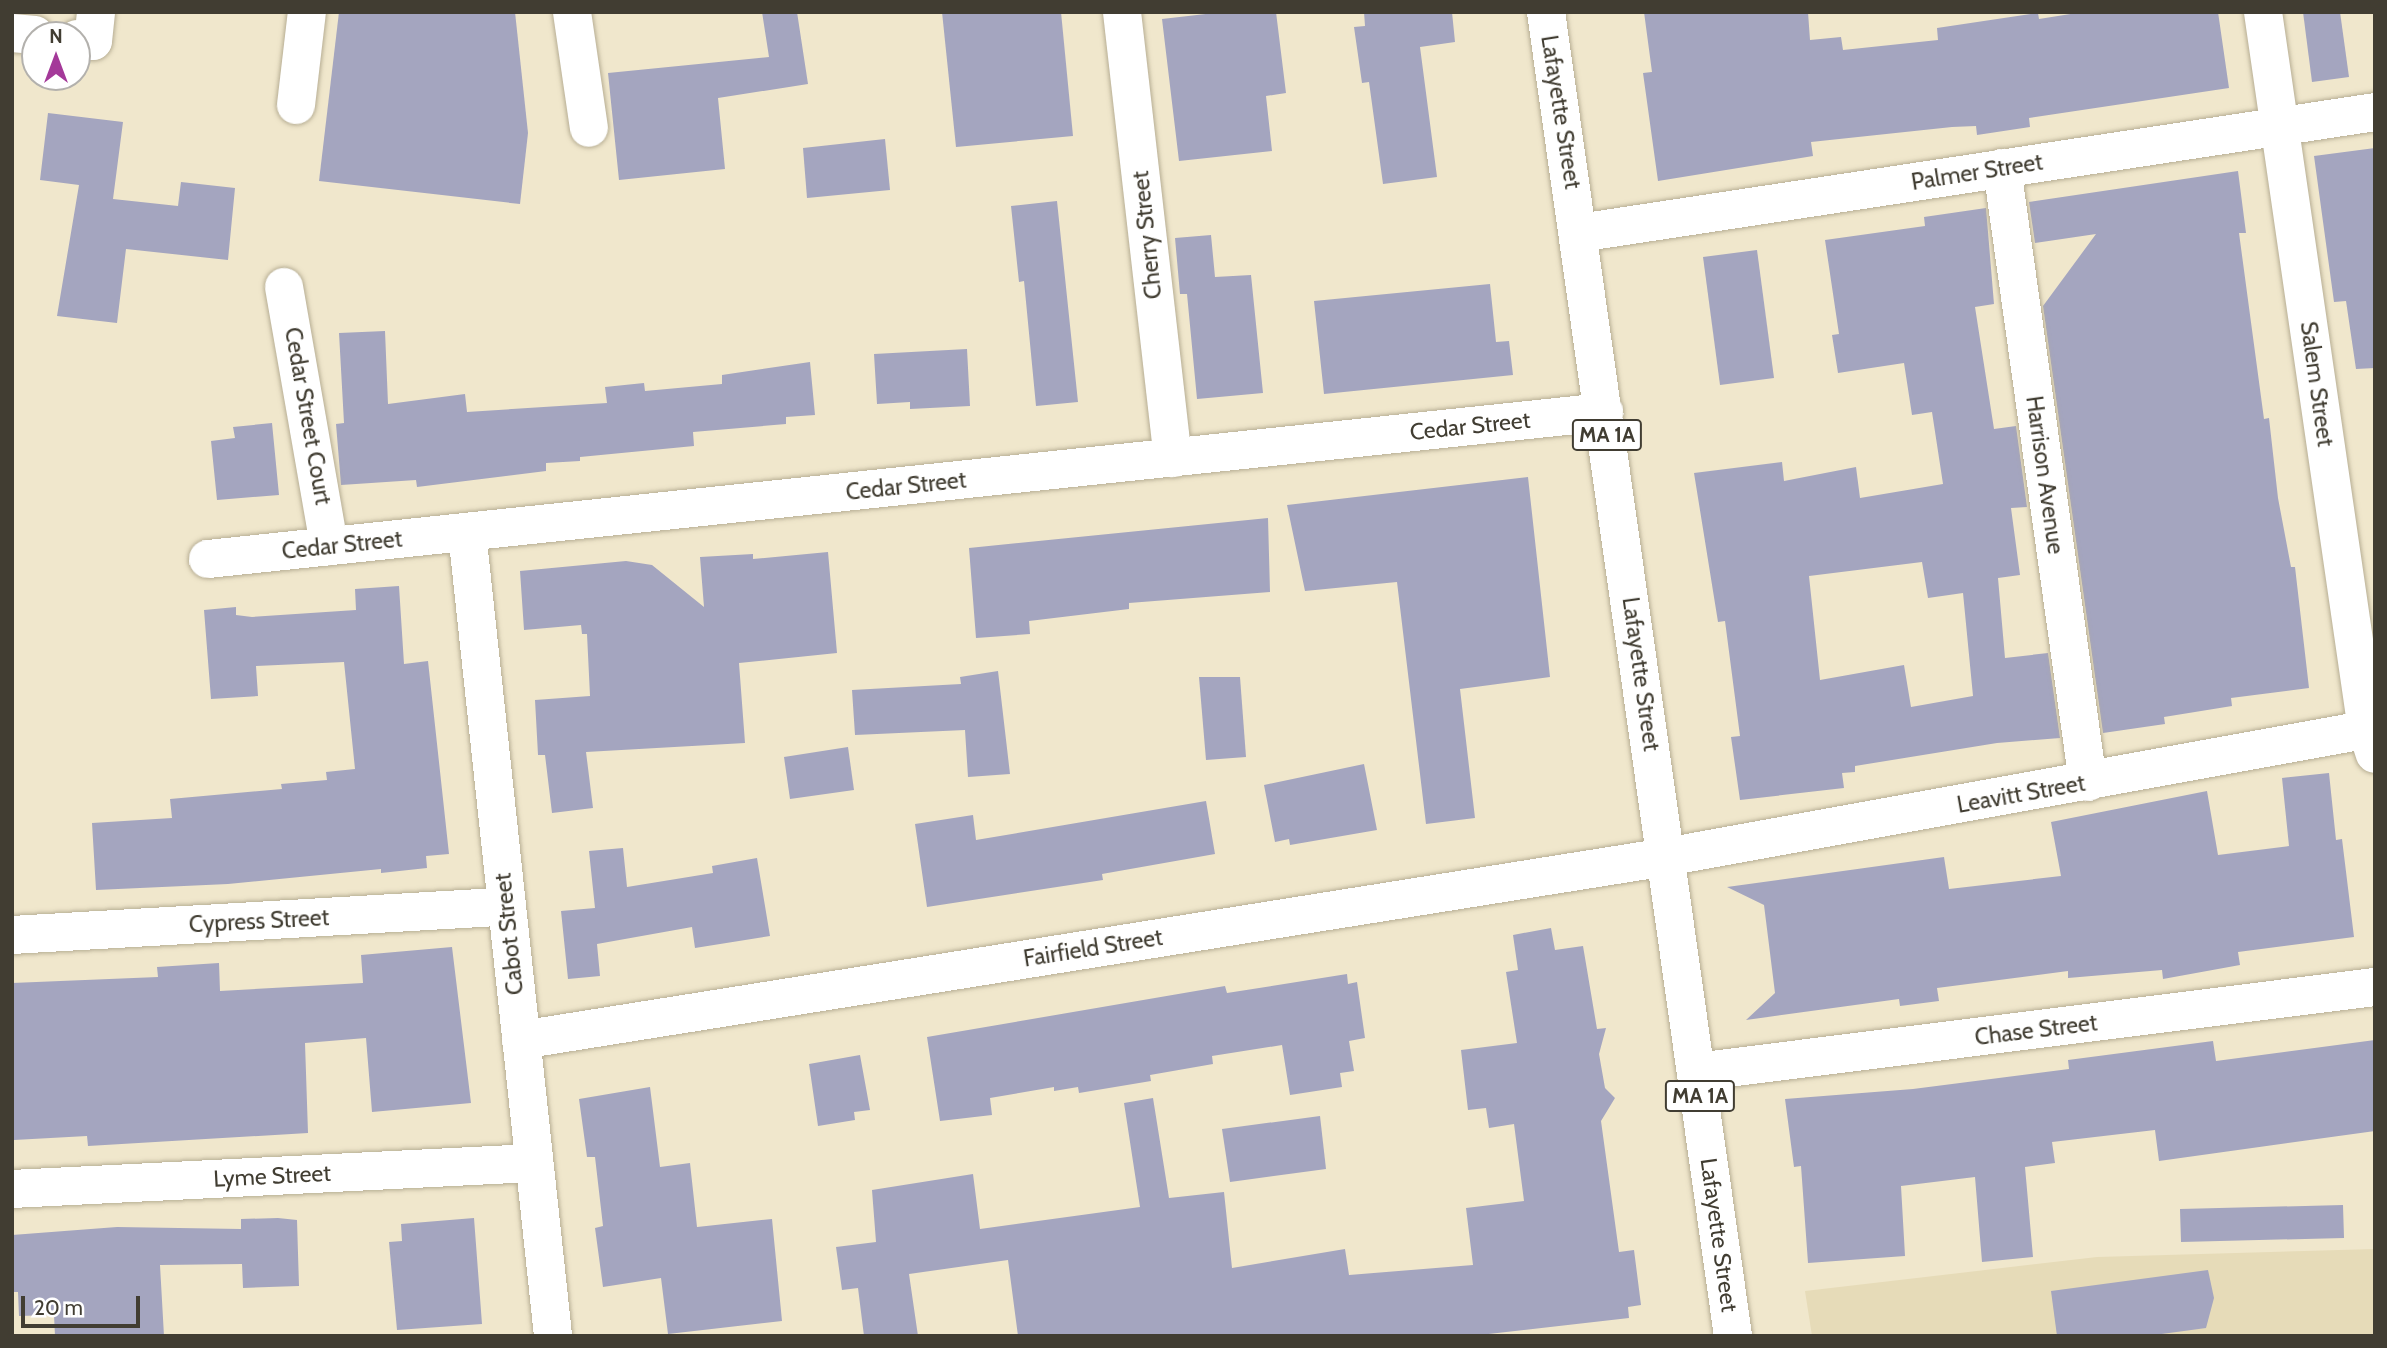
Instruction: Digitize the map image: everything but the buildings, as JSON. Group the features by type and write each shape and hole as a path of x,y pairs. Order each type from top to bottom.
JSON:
{"main road":[{"path":"296,105 307,12"},
{"path":"572,12 589,128"},
{"name":"Cherry Street","path":"1122,12 1173,458"},
{"name":"Lafayette Street","path":"1546,12 1733,1336"},
{"name":"Salem Street","path":"2263,12 2372,738"},
{"name":"Palmer Street","path":"1579,233 2375,112"},
{"name":"Harrison Avenue","path":"2002,169 2088,782"},
{"name":"Cedar Street Court","path":"284,287 329,546"},
{"name":"Cedar Street","path":"208,559 1604,412"},
{"name":"Cabot Street","path":"467,532 532,1163 553,1336"},
{"name":"Leavitt Street","path":"1666,857 2088,782 2372,738"},
{"name":"Fairfield Street","path":"521,1040 1666,857"},
{"name":"Cypress Street","path":"12,935 505,907"},
{"name":"Chase Street","path":"1696,1072 2375,987"},
{"name":"Lyme Street","path":"12,1189 532,1163"}],"shaded area":[{"path":"2375,1249 2375,1336 1812,1336 1805,1291 2097,1257"}]}
